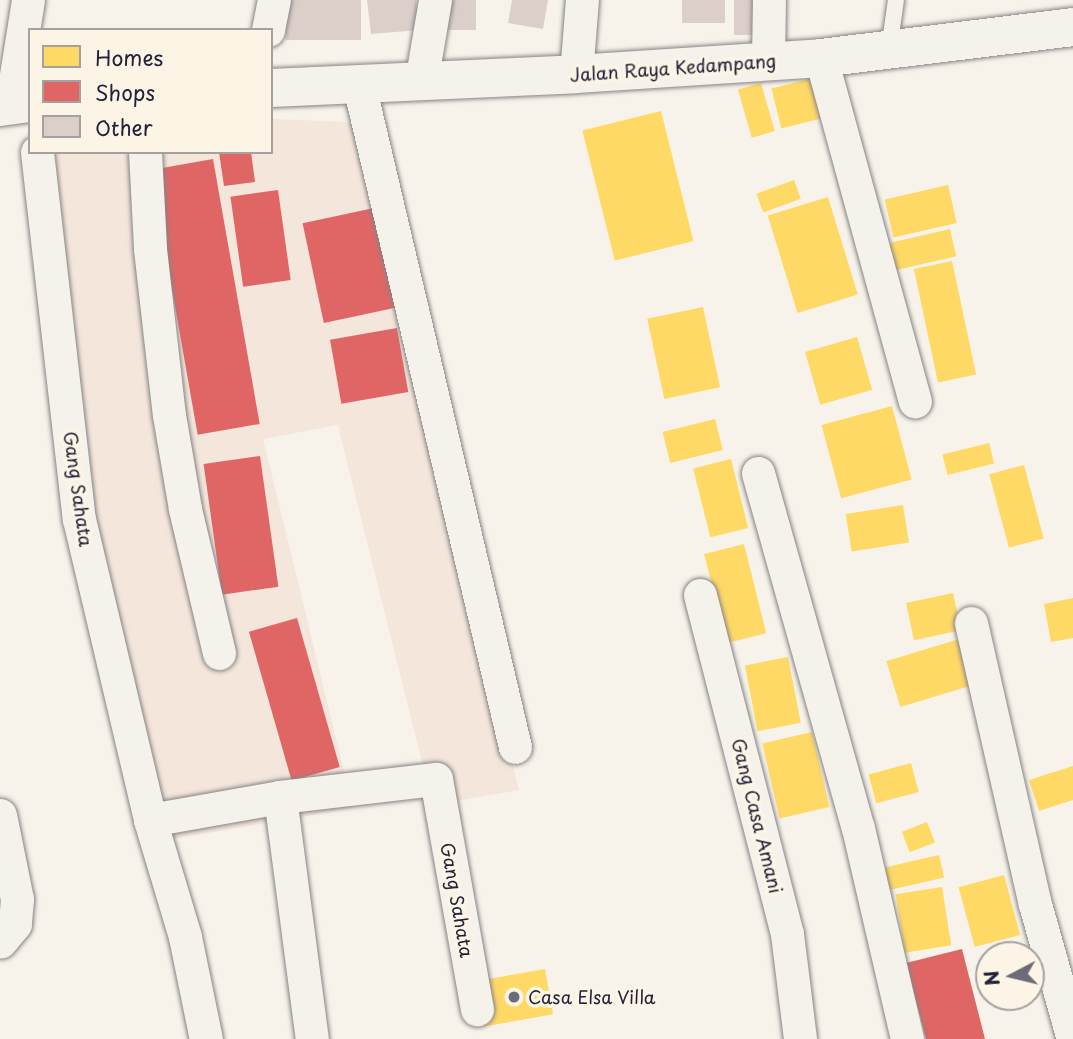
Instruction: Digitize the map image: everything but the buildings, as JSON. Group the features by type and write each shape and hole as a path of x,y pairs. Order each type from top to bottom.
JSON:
{"street":[{"path":"13,105 28,0"},
{"path":"268,28 274,0"},
{"path":"421,82 435,0"},
{"path":"576,74 582,0"},
{"path":"768,61 769,0"},
{"name":"Jalan Raya Kedampang","path":"273,88 576,74 821,58 1073,27"},
{"path":"821,58 915,401"},
{"path":"359,85 515,747"},
{"name":"Gang Sahata","path":"37,154 79,519 150,820 185,937 206,1039"},
{"path":"145,154 150,249 169,415 185,509 219,653"},
{"path":"758,473 858,828 907,1039"},
{"name":"Gang Casa Amani","path":"700,595 787,934 800,1039"},
{"path":"971,623 1035,904 1073,1039"},
{"name":"Gang Sahata","path":"150,820 280,797 436,779 477,1009"},
{"path":"280,797 312,1039"},
{"path":"0,815 17,899 15,923 0,943"}],"lane":[{"path":"889,49 896,0"}],"shaded area":[{"path":"273,119 355,122 519,790 433,805 338,425 263,439 353,808 155,842 70,552 52,154 273,154"}],"place":[{"name":"Casa Elsa Villa","path":"514,997"}]}
